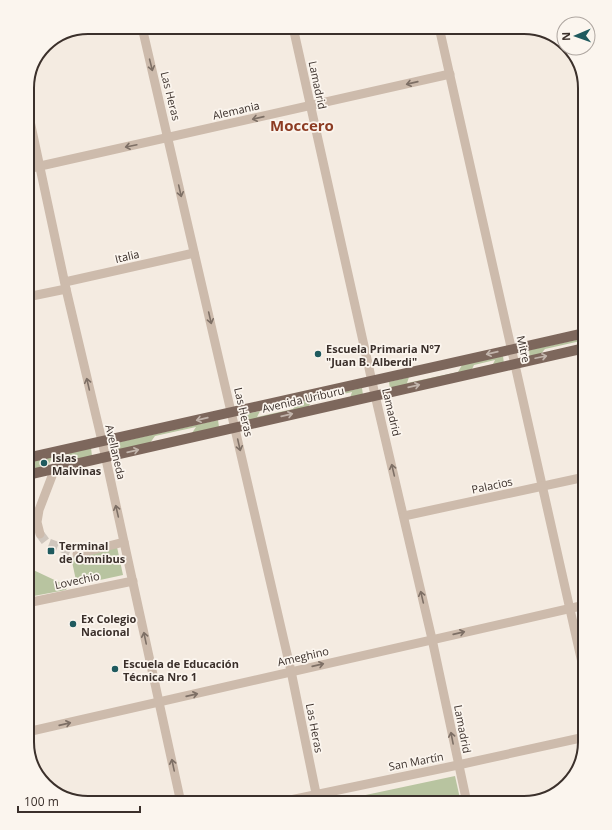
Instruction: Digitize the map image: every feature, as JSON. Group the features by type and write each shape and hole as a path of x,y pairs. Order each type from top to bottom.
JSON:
{"main road":[{"name":"Avenida Uriburu","path":"34,456 512,348 578,334"},
{"name":"Avenida Uriburu","path":"34,473 578,350"}],"street":[{"name":"Las Heras","path":"144,34 291,671 316,796"},
{"name":"Lamadrid","path":"295,34 375,395 432,639 465,796"},
{"name":"Mitre","path":"441,34 578,646"},
{"name":"Alemania","path":"34,167 450,74"},
{"name":"Avellaneda","path":"34,139 65,286 102,441 179,796"},
{"name":"Italia","path":"34,295 194,253"},
{"path":"40,534 37,522 39,510 62,450"},
{"name":"Palacios","path":"404,516 578,478"},
{"path":"77,554 124,542"},
{"name":"Lovechio","path":"34,601 133,580"},
{"name":"Ameghino","path":"34,730 578,606"},
{"name":"San Martín","path":"325,796 578,739"}],"green space":[{"path":"578,340 578,342 545,349 540,355 530,358 529,350"},
{"path":"503,356 504,364 492,366 495,360 474,365 471,371 390,389 389,382 409,377 407,383 458,372 462,365"},
{"path":"362,388 363,395 350,398 352,392 312,401 308,407 243,422 241,415 260,411 257,417 293,409 297,402"},
{"path":"218,420 219,427 192,433 196,427 155,436 150,443 117,450 115,443"},
{"path":"91,448 92,456 60,463 66,454"},
{"path":"53,456 48,466 34,469 34,460"},
{"path":"117,547 123,575 77,585 71,557"},
{"path":"34,570 65,585 67,588 66,590 34,596"},
{"path":"455,776 459,796 361,796"}],"tunnel":[{"path":"40,534 46,542 77,554"}],"place":[{"name":"Escuela Primaria N°7 \"Juan B. Alberdi\"","path":"318,354"},
{"name":"Islas Malvinas","path":"44,463"},
{"name":"Terminal de Ómnibus","path":"51,551"},
{"name":"Ex Colegio Nacional","path":"73,624"},
{"name":"Escuela de Educación Técnica Nro 1","path":"115,669"}],"district":[{"name":"Moccero","path":"302,125"}]}
